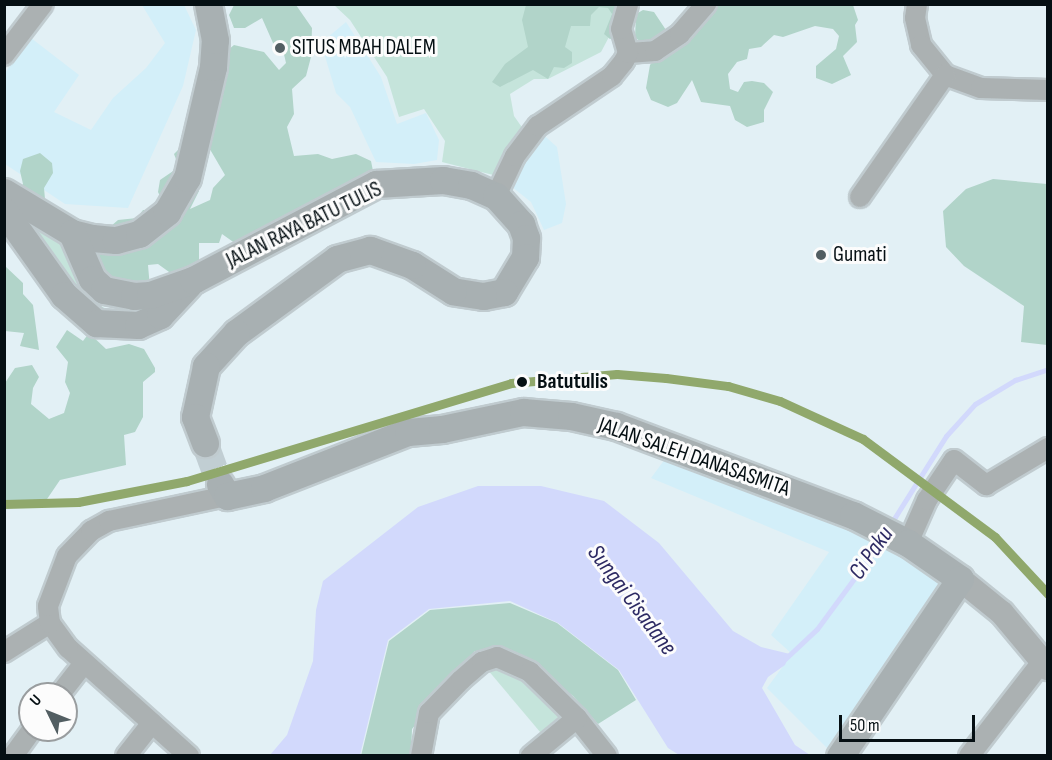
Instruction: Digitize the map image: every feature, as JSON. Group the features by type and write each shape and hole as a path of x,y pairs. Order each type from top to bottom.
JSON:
{"main road":[{"path":"4,192 72,233 116,240 139,234 167,212 187,178 213,67 215,40 208,4"},
{"name":"JALAN RAYA BATU TULIS","path":"193,280 376,184 452,180 496,196 521,224 526,238 525,257 511,286 504,292 483,296 453,291 412,265 370,250 337,259 236,333 206,366 195,417 205,443"},
{"path":"4,211 64,295 96,323 138,325 160,315 193,280"},
{"path":"72,233 86,270 104,290 118,294 150,295 193,280"},
{"name":"JALAN SALEH DANASASMITA","path":"224,490 264,488 408,432 442,429 523,412 571,416 616,426 853,515 908,543 960,579"},
{"path":"842,753 960,579"}],"street":[{"path":"4,55 43,4"},
{"path":"628,4 621,29 628,53"},
{"path":"628,53 655,51 680,34 706,4"},
{"path":"917,4 915,18 921,45 945,75 981,88 1047,90"},
{"path":"496,196 515,156 531,134 567,103 612,76 628,53"},
{"path":"860,197 945,75"},
{"path":"908,543 927,500 954,460 987,486 1047,448"},
{"path":"189,756 84,663 50,623 48,606 55,580 68,556 92,531 109,521 224,490"},
{"path":"960,579 1002,613 1045,665 969,756"},
{"path":"4,652 50,623"},
{"path":"421,756 429,713 461,680 490,658 508,660 525,669 577,718 608,756"},
{"path":"69,682 84,663"},
{"path":"531,756 577,718"},
{"path":"126,756 152,723"},
{"path":"13,756 23,742"}],"shaded area":[{"path":"142,5 184,5 196,30 183,86 128,208 65,204 5,164 4,74 31,38 79,75 54,112 91,130 113,98 146,68 165,43"},
{"path":"346,22 381,77 397,124 426,113 439,140 437,160 414,164 376,162 350,107 336,93 321,43"},
{"path":"538,130 557,147 566,204 562,223 544,230 531,202 507,183"},
{"path":"668,455 850,521 948,582 828,749 767,688 792,654 771,635 829,552 651,478"}],"green space":[{"path":"234,5 296,5 312,28 311,57 306,76 292,89 294,114 287,127 294,156 318,154 332,159 356,154 371,161 373,171 246,251 222,234 219,243 199,243 199,267 176,277 158,264 148,265 150,288 142,302 90,264 103,233 118,220 137,218 143,210 167,211 158,192 160,180 179,167 174,154 182,146 192,187 199,191 190,209 210,200 213,188 225,175 201,134 222,55 234,45 264,52 279,70 286,63 283,50 273,43 262,18 245,28 234,28 229,15"},
{"path":"334,5 626,5 601,52 548,79 534,79 510,94 514,116 526,133 505,178 442,162 445,141 424,109 399,117 387,77 350,20"},
{"path":"526,5 636,5 616,37 610,39 604,34 612,14 608,8 599,7 591,15 590,26 571,26 565,47 572,52 572,63 564,68 554,67 548,79 533,70 500,87 492,82 505,64 528,47 522,20"},
{"path":"853,5 858,20 855,25 857,42 843,56 851,75 832,84 816,78 816,66 836,49 839,36 833,29 815,26 783,37 774,35 761,47 749,49 747,59 737,62 728,74 730,89 738,92 744,82 752,81 764,83 773,92 764,110 764,122 747,127 735,120 730,106 701,102 692,80 677,103 668,107 651,100 646,88 650,65 666,44 656,38 642,42 635,38 636,14 643,10 654,12 666,30 676,23 684,26 691,20 691,6"},
{"path":"40,153 52,163 53,173 44,188 45,199 37,203 11,199 23,184 20,171 23,159"},
{"path":"993,179 1047,184 1047,345 1021,342 1024,306 964,266 946,247 943,211 966,189"},
{"path":"13,217 75,252 84,282 101,306 114,313 152,310 108,325"},
{"path":"5,266 23,283 23,294 33,305 39,350 20,346 24,333 5,331"},
{"path":"67,330 83,341 89,333 106,349 129,344 144,349 155,368 155,372 143,382 143,417 135,432 124,435 126,465 60,480 45,502 5,501 5,383 15,368 32,365 39,377 33,388 31,404 49,419 64,413 70,393 65,382 68,362 56,347"},
{"path":"510,603 557,623 618,670 636,700 598,724 573,696 515,652 475,651 412,729 411,755 361,756 389,641 430,610"},
{"path":"503,655 566,720 546,739 487,669"}],"water":[{"name":"Sungai Cisadane","path":"478,486 541,486 604,501 659,543 733,631 761,647 790,654 785,665 768,677 762,688 795,745 810,755 679,755 668,748 619,670 558,623 510,601 429,609 388,640 360,755 270,755 287,735 313,661 316,610 323,581 418,507"}],"waterway":[{"name":"Ci Paku","path":"890,525 946,436 975,404 1015,380 1048,369"},
{"name":"Ci Paku","path":"785,659 817,629 883,539"}],"tunnel":[{"path":"205,443 220,484"}],"transit line":[{"path":"4,504 78,502 187,481 511,383 617,374 666,378 728,386 780,401 863,439 995,537 1048,594"}],"place":[{"name":"SITUS MBAH DALEM","path":"280,48"},
{"name":"Gumati","path":"821,255"},
{"name":"Batutulis","path":"522,382"}]}
